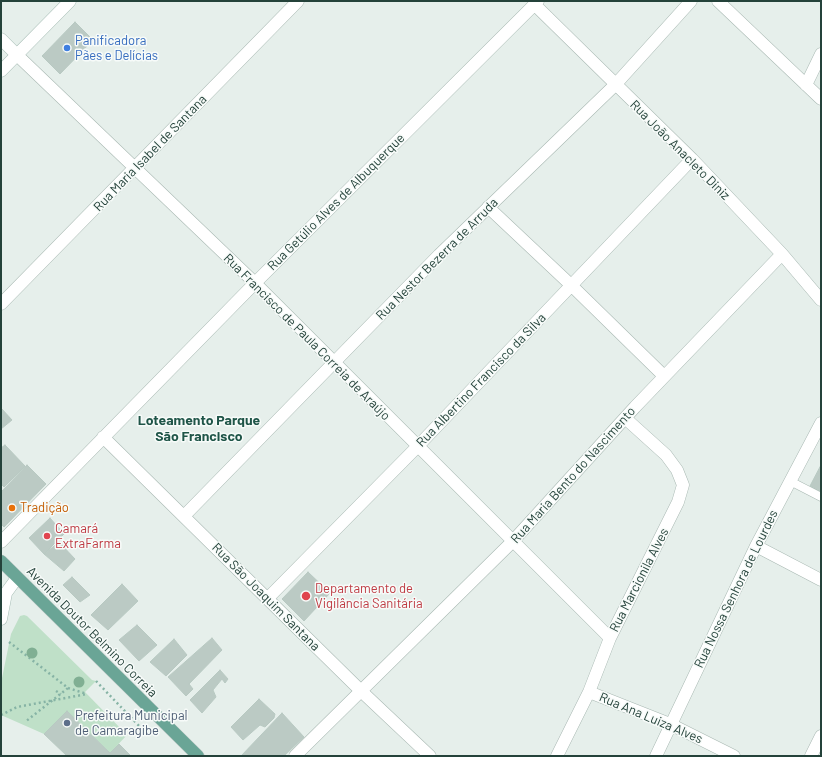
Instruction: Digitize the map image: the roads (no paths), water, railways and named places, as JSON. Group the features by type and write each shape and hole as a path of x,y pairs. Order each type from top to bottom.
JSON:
{"main road":[{"name":"Avenida Doutor Belmino Correia","path":"1,562 198,756"}],"street":[{"path":"1,71 70,1"},
{"name":"Rua Maria Isabel de Santana","path":"1,304 136,169 298,1"},
{"name":"Rua Nestor Bezerra de Arruda","path":"184,516 488,207 615,84 691,1"},
{"path":"718,1 821,99"},
{"name":"Rua João Anacleto Diniz","path":"536,3 615,84 692,159 782,254 821,300"},
{"name":"Rua Getúlio Alves de Albuquerque","path":"1,542 255,283 536,3"},
{"name":"Rua Francisco de Paula Correia de Araújo","path":"1,39 255,283 417,447 610,638"},
{"path":"806,85 821,54"},
{"name":"Rua Albertino Francisco da Silva","path":"268,598 417,447 692,159"},
{"path":"488,207 664,376"},
{"name":"Rua Maria Bento do Nascimento","path":"296,756 360,690 512,542 664,376 782,254"},
{"name":"Rua Marcionila Alves","path":"557,756 589,692 610,638 678,502 683,485 677,470 666,455 625,418"},
{"name":"Rua Nossa Senhora de Lourdes","path":"656,756 756,546 821,423"},
{"name":"Rua São Joaquim Santana","path":"103,437 360,690 430,756"},
{"path":"756,546 821,580"},
{"path":"1,619 3,594 17,578"},
{"name":"Rua Ana Luiza Alves","path":"589,692 670,724 734,756"},
{"path":"811,756 821,736"}],"lane":[{"path":"790,481 821,497"}],"place":[{"name":"Panificadora Pães e Delícias","path":"67,48"},
{"name":"Tradição","path":"12,508"},
{"name":"Camará ExtraFarma","path":"47,536"},
{"name":"Departamento de Vigilância Sanitária","path":"306,596"},
{"name":"Prefeitura Municipal de Camaragibe","path":"67,723"}],"district":[{"name":"Loteamento Parque São Francisco","path":"199,428"}]}
